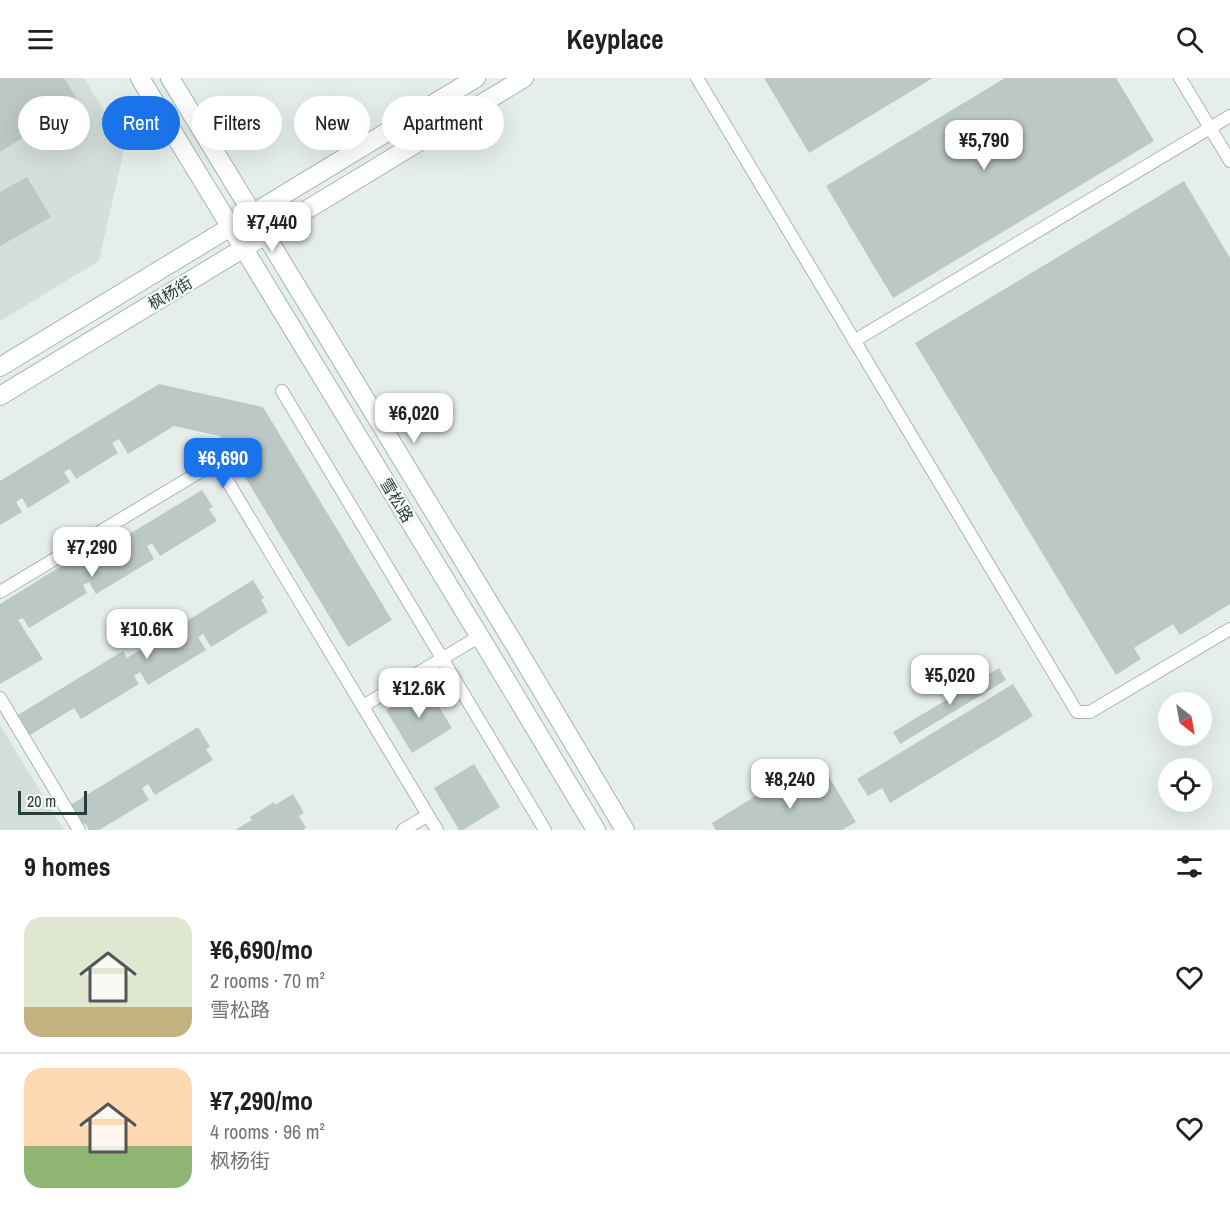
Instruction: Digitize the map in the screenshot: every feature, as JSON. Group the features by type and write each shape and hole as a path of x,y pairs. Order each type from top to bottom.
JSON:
{"main road":[{"name":"雪松路","path":"140,78 596,830"},
{"name":"雪松路","path":"170,78 625,830"},
{"name":"枫杨街","path":"0,367 476,78"},
{"name":"枫杨街","path":"0,396 524,78"}],"lane":[{"path":"697,78 1077,712 1090,712 1230,629"},
{"path":"1180,78 1230,161"},
{"path":"854,341 1230,116"},
{"path":"282,391 545,830"},
{"path":"0,592 216,462 437,830"},
{"path":"363,706 480,636"},
{"path":"0,698 79,830"},
{"path":"403,830 428,815"}],"shaded area":[{"path":"0,78 84,78 102,107 102,150 124,150 99,261 0,321"},
{"path":"0,725 64,830 0,830"}],"building":[{"path":"0,78 64,78 75,96 18,96 18,141 0,152"},
{"path":"764,78 933,78 809,153"},
{"path":"1005,78 1116,78 1154,141 893,298 826,186"},
{"path":"27,177 51,217 0,246 0,192"},
{"path":"1184,181 1230,258 1230,604 1180,635 1173,624 1134,648 1141,659 1116,675 915,343"},
{"path":"159,384 263,407 392,620 348,647 220,436 174,426 128,454 119,439 112,443 118,453 76,479 70,469 64,472 70,482 28,508 22,498 16,502 22,512 0,525 0,481"},
{"path":"202,490 213,507 209,509 217,521 160,556 152,543 147,546 154,559 96,594 89,582 83,585 87,593 29,628 23,618 18,620 43,659 0,684 0,604 71,560 75,567"},
{"path":"253,580 264,598 261,600 268,612 211,647 203,634 198,637 206,650 148,685 140,672 134,676 139,684 81,719 74,708 25,738 13,718 123,651 127,658"},
{"path":"999,668 1006,680 900,744 893,732"},
{"path":"1013,684 1033,716 890,803 882,788 868,796 857,779"},
{"path":"426,686 452,728 412,753 386,710"},
{"path":"198,727 210,747 206,749 213,760 155,795 148,784 142,788 149,800 99,830 89,830 85,823 81,825 70,805"},
{"path":"474,764 500,807 463,830 459,830 434,788"},
{"path":"786,777 797,796 829,777 856,822 842,830 716,830 712,823"},
{"path":"293,794 304,813 299,816 306,828 302,830 235,830 252,820 250,817 274,802 275,805"}]}
